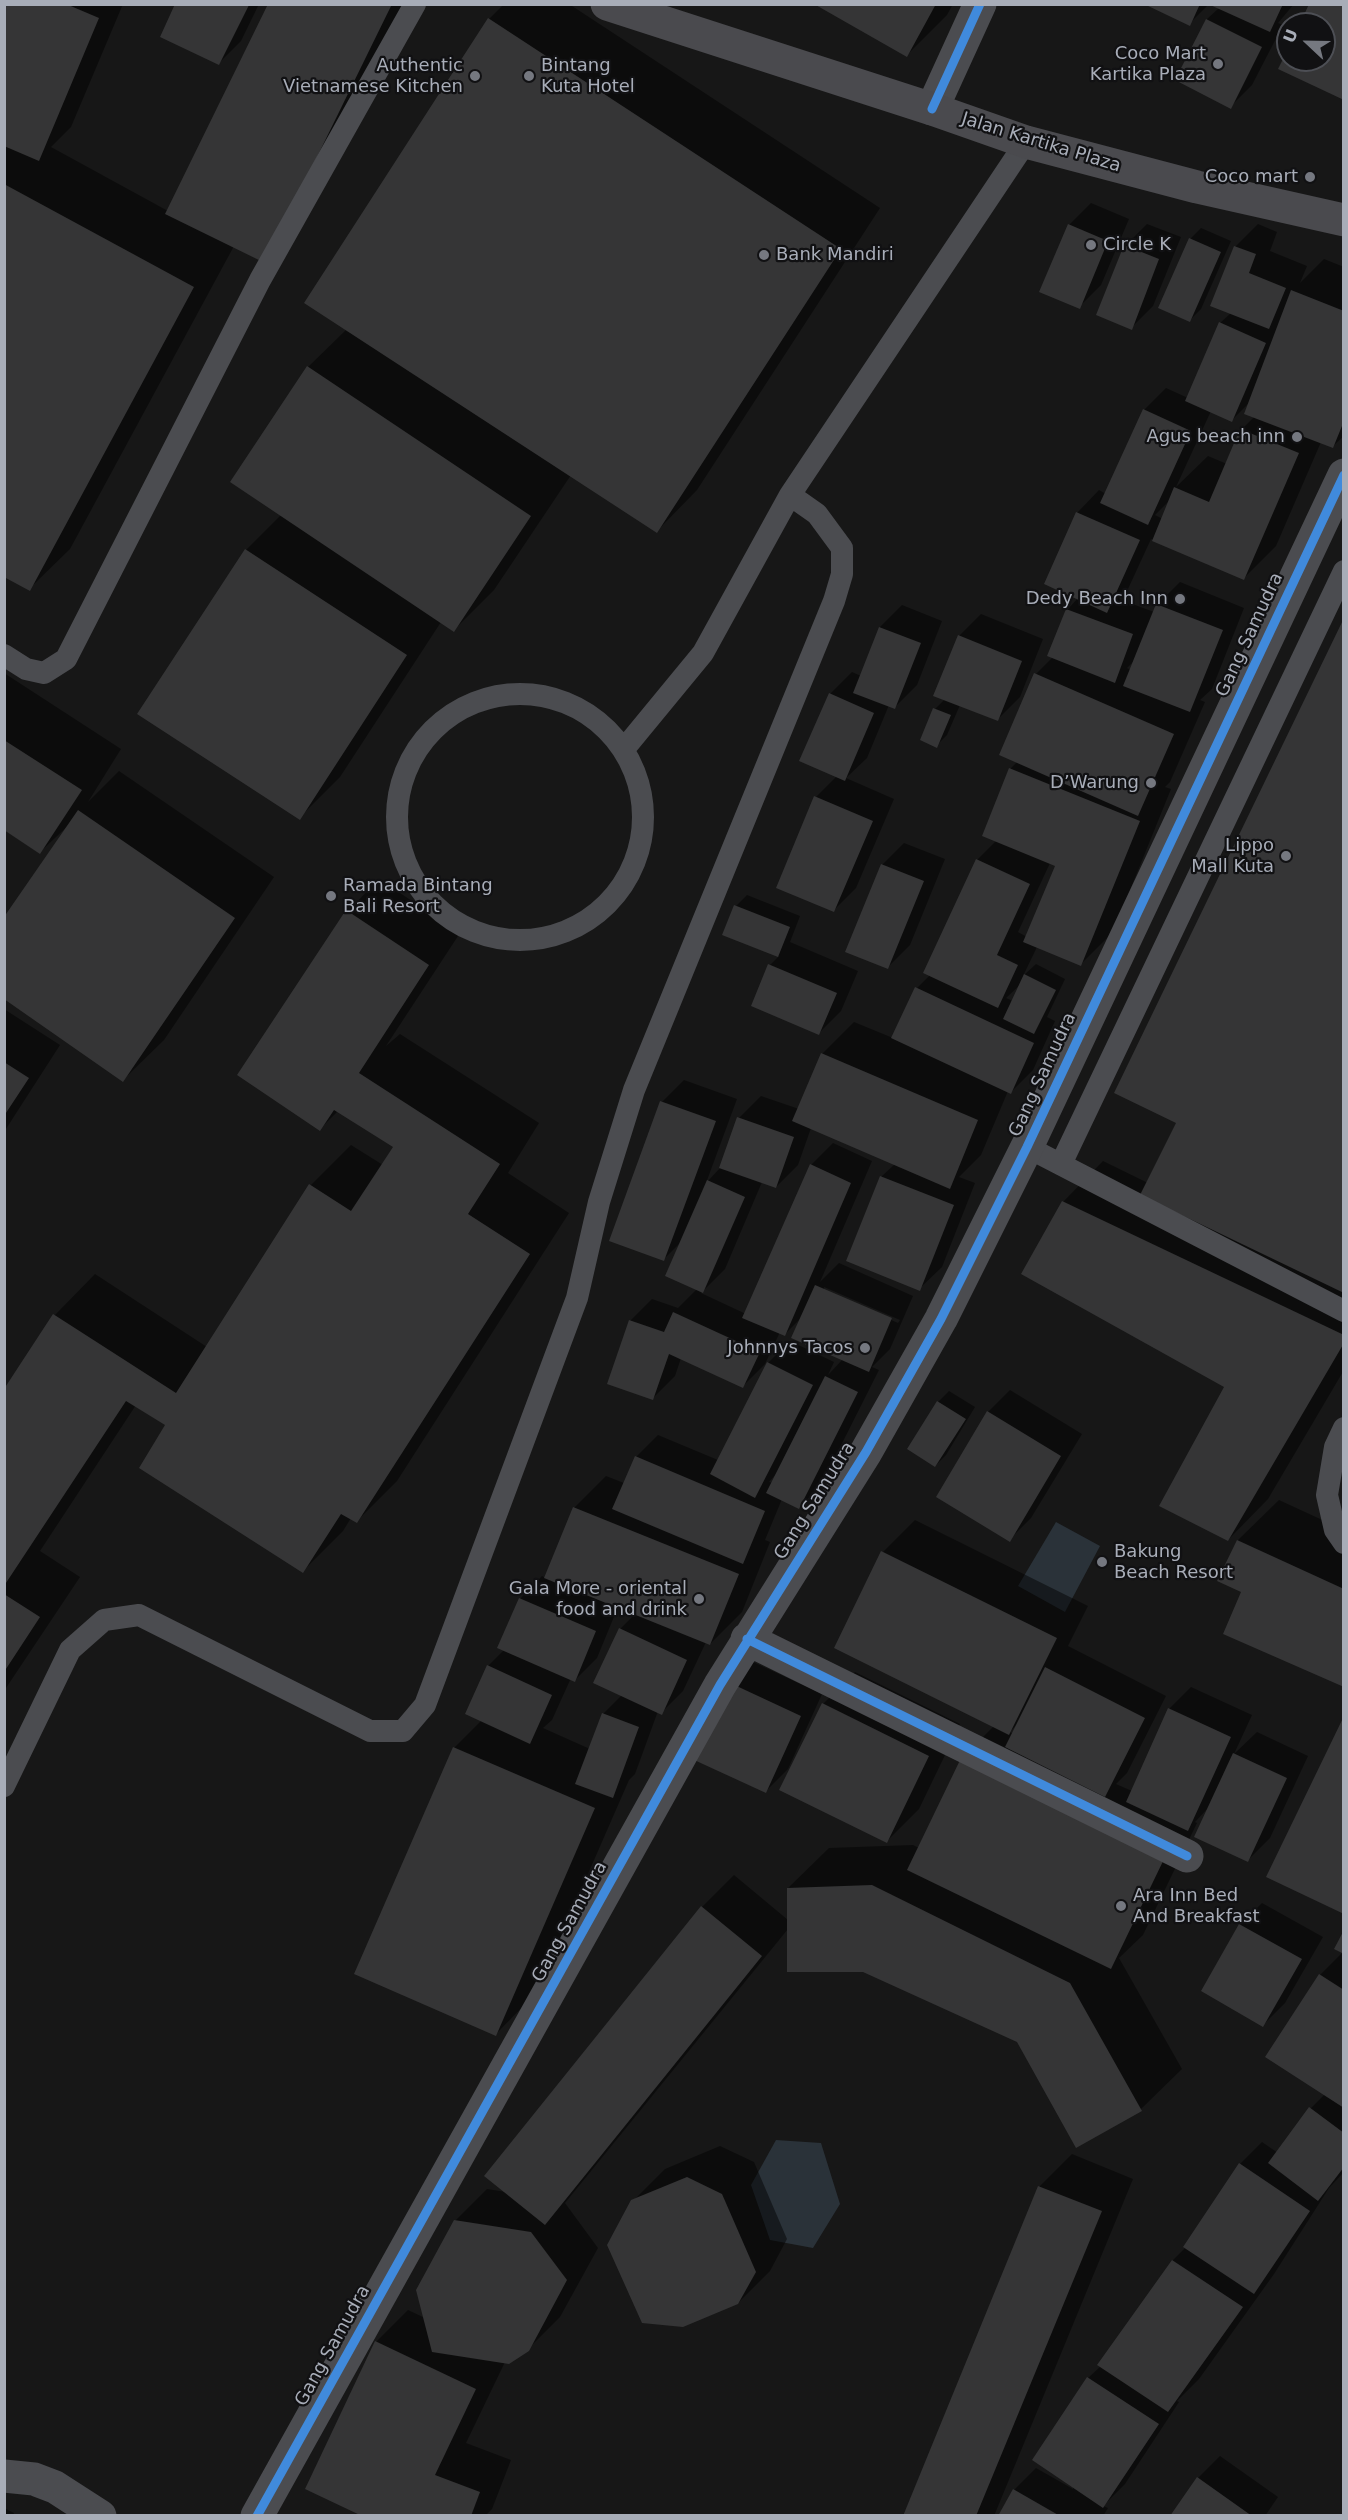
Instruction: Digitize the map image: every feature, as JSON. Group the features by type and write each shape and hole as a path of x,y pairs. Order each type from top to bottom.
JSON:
{"main road":[{"name":"Jalan Kartika Plaza","path":"624,8 1026,142 1197,187 1344,220"}],"street":[{"path":"932,109 980,4"},
{"name":"Gang Samudra","path":"258,2516 747,1640 866,1452 941,1319 1027,1148 1344,475"},
{"path":"747,1640 1187,1856"},
{"path":"4,2476 34,2479 55,2487 100,2516"}],"lane":[{"path":"4,655 26,669 44,673 66,659 260,280 415,4"},
{"path":"624,749 703,653 790,495 1026,142"},
{"path":"4,1786 70,1650 104,1620 139,1615 370,1731 403,1731 425,1705 577,1298 599,1202 634,1090 834,601 842,574 842,548 817,514 790,495"},
{"path":"1061,1164 1344,571"},
{"path":"511,694 544,696 575,705 602,724 624,749 638,778 644,811 641,844 629,874 610,902 585,923 555,936 523,941 490,938 460,925 434,906 414,880 397,828 397,806 401,785 409,764 420,746 450,716 479,700 511,694"},
{"path":"1027,1148 1344,1311"},
{"path":"1344,1428 1335,1447 1327,1495 1335,1530 1344,1543"}],"shaded area":[{"path":"1056,1522 1100,1546 1065,1612 1018,1586"},
{"path":"776,2140 821,2143 840,2204 813,2248 770,2240 751,2185"}],"building":[{"path":"4,4 66,4 99,18 39,161 4,146"},
{"path":"175,4 249,5 219,65 160,37"},
{"path":"268,4 392,4 265,263 165,214"},
{"path":"814,4 936,4 907,57"},
{"path":"1144,4 1200,4 1190,26"},
{"path":"1208,4 1283,4 1279,12 1276,12 1276,19 1270,32"},
{"path":"1309,4 1344,4 1344,100 1284,72 1336,72 1336,12 1305,12"},
{"path":"488,18 841,249 657,533 304,303"},
{"name":"Coco Mart Kartika Plaza","path":"1206,19 1262,47 1231,109 1175,80"},
{"path":"4,184 194,287 30,591 4,577"},
{"path":"1068,224 1108,241 1080,309 1039,292"},
{"path":"1189,238 1221,252 1190,322 1158,308"},
{"path":"1124,245 1159,259 1132,330 1096,315"},
{"path":"1234,246 1256,254 1249,273 1286,288 1269,329 1210,306"},
{"path":"1291,290 1344,311 1344,421 1333,448 1244,414"},
{"path":"1219,322 1266,343 1232,422 1185,401"},
{"path":"307,366 531,516 454,632 230,482"},
{"path":"1143,409 1191,431 1148,525 1100,503"},
{"path":"1240,429 1299,453 1244,580 1152,541 1174,487 1209,502"},
{"path":"1076,512 1140,540 1107,613 1044,584"},
{"path":"245,549 407,655 300,820 137,714"},
{"path":"1156,604 1223,630 1190,712 1123,686"},
{"path":"1066,609 1133,634 1115,683 1047,656"},
{"name":"Lippo Mall Kuta","path":"1344,618 1344,1293 1140,1195 1176,1123 1114,1093"},
{"path":"879,627 921,643 895,709 853,693"},
{"path":"958,635 1022,661 998,721 933,696"},
{"path":"1034,673 1174,734 1138,816 999,755"},
{"path":"829,693 874,713 845,781 799,761"},
{"path":"933,708 951,715 937,748 920,740"},
{"path":"4,740 82,790 40,854 4,830"},
{"path":"1009,768 1140,821 1081,966 1023,942 1055,866 982,836"},
{"path":"814,796 873,821 834,912 776,888"},
{"path":"78,810 235,918 123,1082 4,999 4,917"},
{"path":"976,859 1030,884 997,955 1018,965 998,1008 923,973"},
{"path":"881,864 924,881 888,969 845,952"},
{"path":"734,905 790,927 778,957 722,935"},
{"path":"346,910 429,965 359,1073 500,1164 468,1214 530,1254 357,1523 341,1514 303,1573 139,1468 165,1425 126,1401 4,1586 4,1389 53,1314 176,1393 309,1184 351,1211 393,1147 334,1110 320,1131 237,1075"},
{"path":"768,964 837,993 819,1035 751,1006"},
{"path":"1024,974 1056,990 1034,1034 1003,1019"},
{"path":"915,987 1034,1043 1011,1094 891,1038"},
{"path":"821,1053 978,1120 950,1189 792,1121"},
{"path":"4,1062 29,1078 4,1116"},
{"path":"660,1101 716,1121 664,1261 609,1241"},
{"path":"737,1117 794,1137 776,1188 719,1168"},
{"path":"810,1164 851,1183 785,1336 742,1318"},
{"path":"880,1176 954,1205 920,1291 846,1261"},
{"path":"707,1180 745,1197 703,1293 665,1276"},
{"path":"1062,1201 1344,1335 1344,1343 1228,1541 1159,1506 1224,1387 1021,1274"},
{"path":"815,1285 892,1318 869,1372 791,1338"},
{"path":"673,1312 760,1352 743,1388 669,1354 653,1400 607,1384 629,1320 664,1332"},
{"path":"767,1362 813,1385 755,1498 710,1474"},
{"path":"825,1376 858,1392 799,1509 766,1493"},
{"path":"937,1401 966,1419 935,1467 907,1449"},
{"path":"987,1411 1061,1456 1010,1542 936,1497"},
{"path":"635,1456 765,1511 743,1564 612,1509"},
{"path":"573,1507 739,1574 710,1645 544,1578"},
{"path":"1237,1540 1344,1589 1344,1687 1223,1634 1241,1592 1217,1581"},
{"path":"881,1551 1057,1638 1009,1735 834,1648"},
{"path":"4,1594 40,1617 4,1672"},
{"path":"519,1598 596,1631 575,1682 497,1648"},
{"path":"619,1628 687,1660 662,1715 593,1683"},
{"path":"487,1665 552,1695 530,1744 465,1714"},
{"path":"1045,1667 1145,1718 1105,1797 1005,1747"},
{"path":"728,1682 801,1716 766,1793 692,1759"},
{"path":"822,1703 929,1756 887,1843 779,1790"},
{"path":"1168,1708 1231,1737 1188,1831 1126,1802"},
{"path":"602,1713 639,1727 613,1798 575,1784"},
{"path":"1344,1716 1344,1914 1266,1877"},
{"path":"453,1747 595,1808 496,2036 354,1974"},
{"path":"1233,1753 1287,1778 1248,1862 1194,1837"},
{"path":"962,1756 1166,1855 1111,1969 907,1870"},
{"path":"872,1885 1070,1983 1142,2111 1076,2148 1017,2042 863,1972 787,1972 787,1888"},
{"path":"701,1906 762,1956 545,2225 484,2176"},
{"path":"1239,1924 1302,1959 1263,2027 1201,1991"},
{"path":"1344,1930 1344,1954 1334,1949"},
{"path":"1319,1974 1344,1990 1344,2108 1265,2057"},
{"path":"1309,2107 1344,2133 1344,2167 1318,2201 1268,2163"},
{"path":"1239,2163 1310,2211 1254,2294 1183,2247"},
{"path":"687,2177 722,2194 756,2272 738,2304 683,2327 642,2323 607,2245 631,2200"},
{"path":"1038,2186 1102,2211 976,2516 903,2516"},
{"path":"454,2220 531,2232 567,2280 529,2351 509,2364 432,2352 416,2290"},
{"path":"1172,2260 1243,2307 1168,2412 1097,2365"},
{"path":"375,2341 476,2389 435,2475 480,2492 471,2516 362,2516 305,2489"},
{"path":"1087,2377 1159,2424 1103,2508 1032,2460"},
{"path":"1197,2477 1252,2516 1170,2516"},
{"path":"1013,2489 1060,2516 998,2516"}],"cycle path":[{"path":"932,109 980,4"},
{"path":"257,2516 720,1685 866,1452 941,1319 1027,1147 1344,475"},
{"path":"747,1639 1187,1856"}],"place":[{"name":"Coco Mart Kartika Plaza","path":"1218,64"},
{"name":"Authentic Vietnamese Kitchen","path":"475,76"},
{"name":"Bintang Kuta Hotel","path":"529,76"},
{"name":"Coco mart","path":"1310,177"},
{"name":"Circle K","path":"1091,245"},
{"name":"Bank Mandiri","path":"764,255"},
{"name":"Agus beach inn","path":"1297,437"},
{"name":"Dedy Beach Inn","path":"1180,599"},
{"name":"D’Warung","path":"1151,783"},
{"name":"Lippo Mall Kuta","path":"1286,856"},
{"name":"Ramada Bintang Bali Resort","path":"331,896"},
{"name":"Johnnys Tacos","path":"865,1348"},
{"name":"Bakung Beach Resort","path":"1102,1562"},
{"name":"Gala More - oriental food and drink","path":"699,1599"},
{"name":"Ara Inn Bed And Breakfast","path":"1121,1906"}]}
